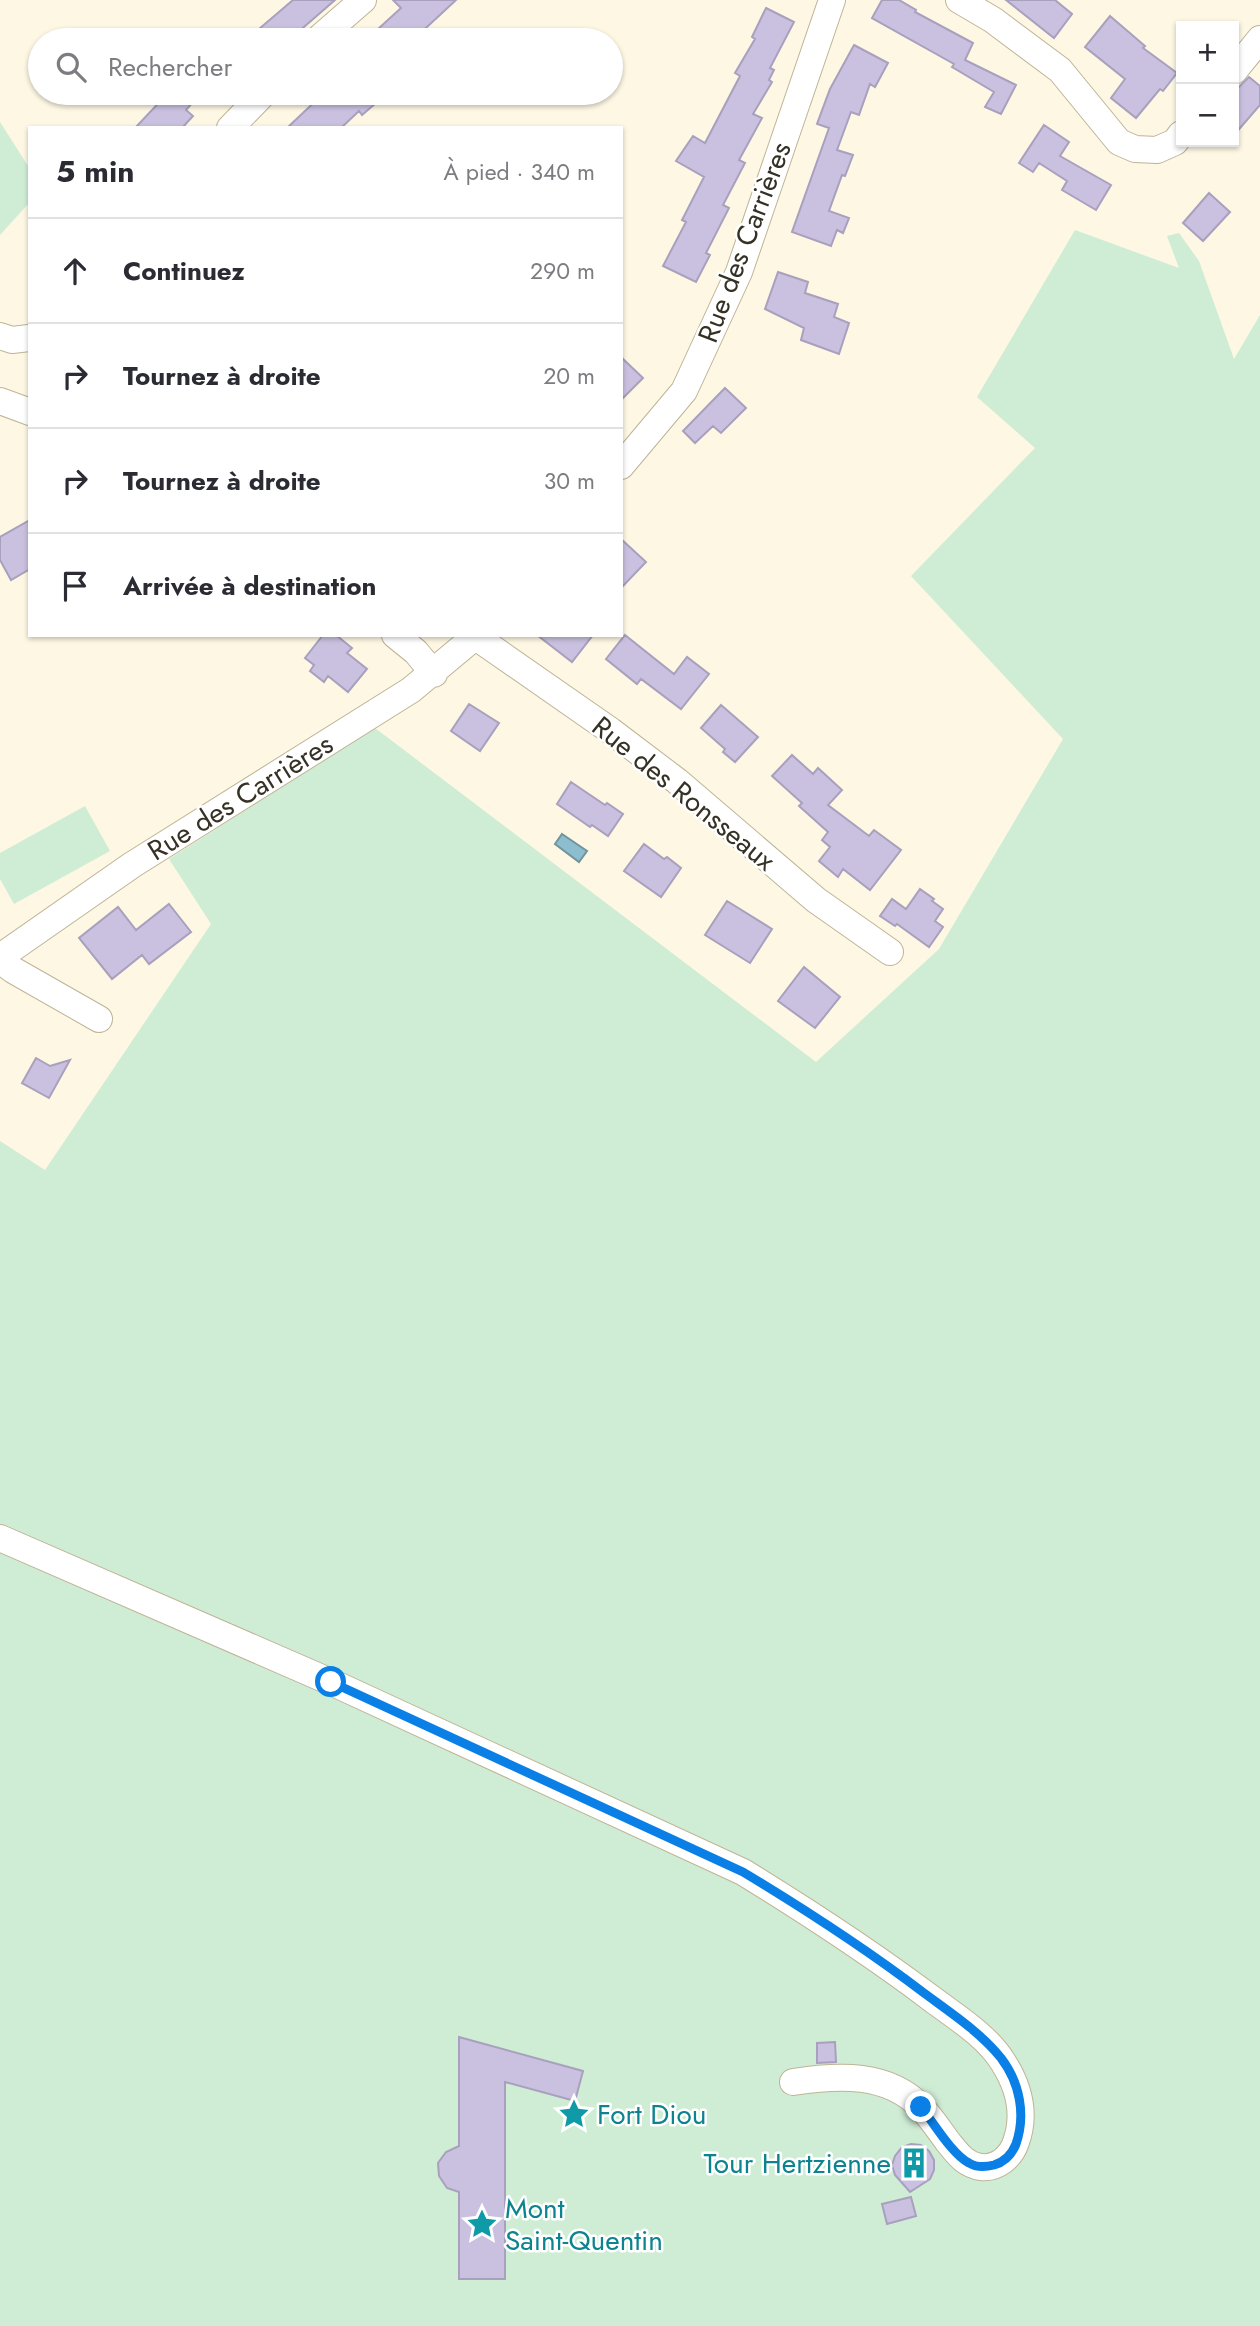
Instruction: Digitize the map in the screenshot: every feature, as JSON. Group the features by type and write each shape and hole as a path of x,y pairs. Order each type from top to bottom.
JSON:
{"street":[{"path":"331,28 363,0"},
{"name":"Rue des Carrières","path":"623,464 684,391 739,272 832,0"},
{"path":"959,0 993,20 1060,70 1119,142 1135,149 1157,150 1176,141"},
{"path":"1239,65 1260,39"},
{"path":"232,126 252,105"},
{"path":"0,336 12,340 28,338"},
{"path":"0,401 28,411"},
{"path":"397,637 416,652 434,674"},
{"name":"Rue des Carrières","path":"0,958 132,865 411,690 434,674 476,637"},
{"name":"Rue des Ronsseaux","path":"478,637 677,781 816,900 890,952"},
{"path":"0,958 13,970 99,1019"},
{"path":"0,1538 331,1682 743,1872 872,1954 972,2029 1002,2059 1016,2086 1021,2109 1020,2133 1014,2150 1001,2163 984,2167 970,2165 921,2107 899,2090 860,2077 828,2077 793,2082"}],"green space":[{"path":"0,122 28,166 28,204 0,235"},
{"path":"1075,230 1179,268 1167,236 1179,233 1199,261 1234,359 1260,315 1260,2326 0,2326 0,1141 45,1170 211,924 169,859 375,728 816,1062 939,949 1063,739 911,576 1035,448 977,397"},
{"path":"85,806 110,851 14,904 0,879 0,853"}],"water":[{"path":"562,834 587,851 579,862 555,844"}],"building":[{"path":"293,0 335,0 303,28 260,28"},
{"path":"393,0 456,0 426,28 379,28 401,8"},
{"path":"882,0 899,0 916,10 915,12 973,43 965,60 1016,85 1001,114 985,107 994,92 952,67 954,64 872,18"},
{"path":"1006,0 1055,0 1072,14 1054,38"},
{"path":"766,8 794,22 770,68 774,70 769,80 772,82 753,114 762,118 739,160 745,163 723,205 729,208 706,253 710,255 696,282 663,266 686,222 682,220 704,177 676,161 693,136 705,143 740,76 735,73 755,39 752,37"},
{"path":"1110,16 1145,46 1143,48 1176,74 1136,118 1111,98 1125,79 1085,47"},
{"path":"854,45 888,63 875,87 870,84 859,115 851,112 837,150 853,155 845,176 842,175 829,211 849,218 843,233 837,230 831,246 792,232 829,128 817,124 830,89"},
{"path":"1249,77 1260,86 1260,105 1239,129 1239,87"},
{"path":"157,105 190,105 186,110 193,116 184,126 137,126"},
{"path":"311,105 374,105 362,115 359,111 343,126 289,126"},
{"path":"1044,125 1069,142 1060,156 1111,185 1096,210 1062,190 1067,181 1039,163 1033,172 1019,163"},
{"path":"1209,193 1230,212 1203,241 1183,223"},
{"path":"778,272 808,282 805,293 838,304 834,317 849,323 839,354 801,340 804,328 765,309"},
{"path":"623,359 643,378 623,398"},
{"path":"725,388 746,408 721,433 713,426 695,443 683,431"},
{"path":"28,521 28,570 11,580 0,560 0,537"},
{"path":"623,541 646,562 623,586"},
{"path":"625,635 674,674 687,657 709,674 681,709 641,679 637,684 606,659"},
{"path":"321,637 338,637 352,648 347,653 367,669 348,692 328,676 324,682 310,671 314,665 305,658"},
{"path":"540,637 591,637 572,662"},
{"path":"469,704 499,723 480,751 451,731"},
{"path":"721,705 758,737 735,762 723,752 725,749 701,728"},
{"path":"792,755 813,774 818,768 842,790 828,805 869,836 874,830 901,850 870,890 843,869 838,877 819,861 830,847 822,840 828,832 799,806 802,803 772,776"},
{"path":"571,782 623,814 608,836 557,804"},
{"path":"644,844 681,868 661,897 624,871"},
{"path":"920,889 943,909 935,921 943,927 929,947 897,924 895,926 880,916 892,899 906,909"},
{"path":"727,901 772,929 750,963 705,935"},
{"path":"169,904 191,932 149,964 142,955 112,979 79,938 118,907 136,930"},
{"path":"804,967 840,997 815,1028 778,1001"},
{"path":"36,1058 50,1066 70,1060 49,1098 22,1083"},
{"path":"459,2037 583,2071 575,2101 505,2082 505,2279 459,2279 459,2192 447,2188 439,2176 438,2163 446,2152 459,2146"},
{"path":"835,2042 836,2062 817,2063 817,2043"},
{"name":"Tour Hertzienne","path":"921,2145 929,2151 934,2160 934,2170 930,2179 910,2192 895,2175 892,2165 902,2147"},
{"path":"911,2197 916,2216 887,2224 882,2204"}],"place":[{"name":"Fort Diou","path":"574,2114"},
{"name":"Tour Hertzienne","path":"914,2163"},
{"name":"Mont Saint-Quentin","path":"482,2224"}],"route":[{"path":"331,1682 743,1872 872,1954 972,2029 1002,2059 1016,2086 1021,2109 1020,2133 1014,2150 1001,2163 984,2167 970,2165 921,2107"}]}
